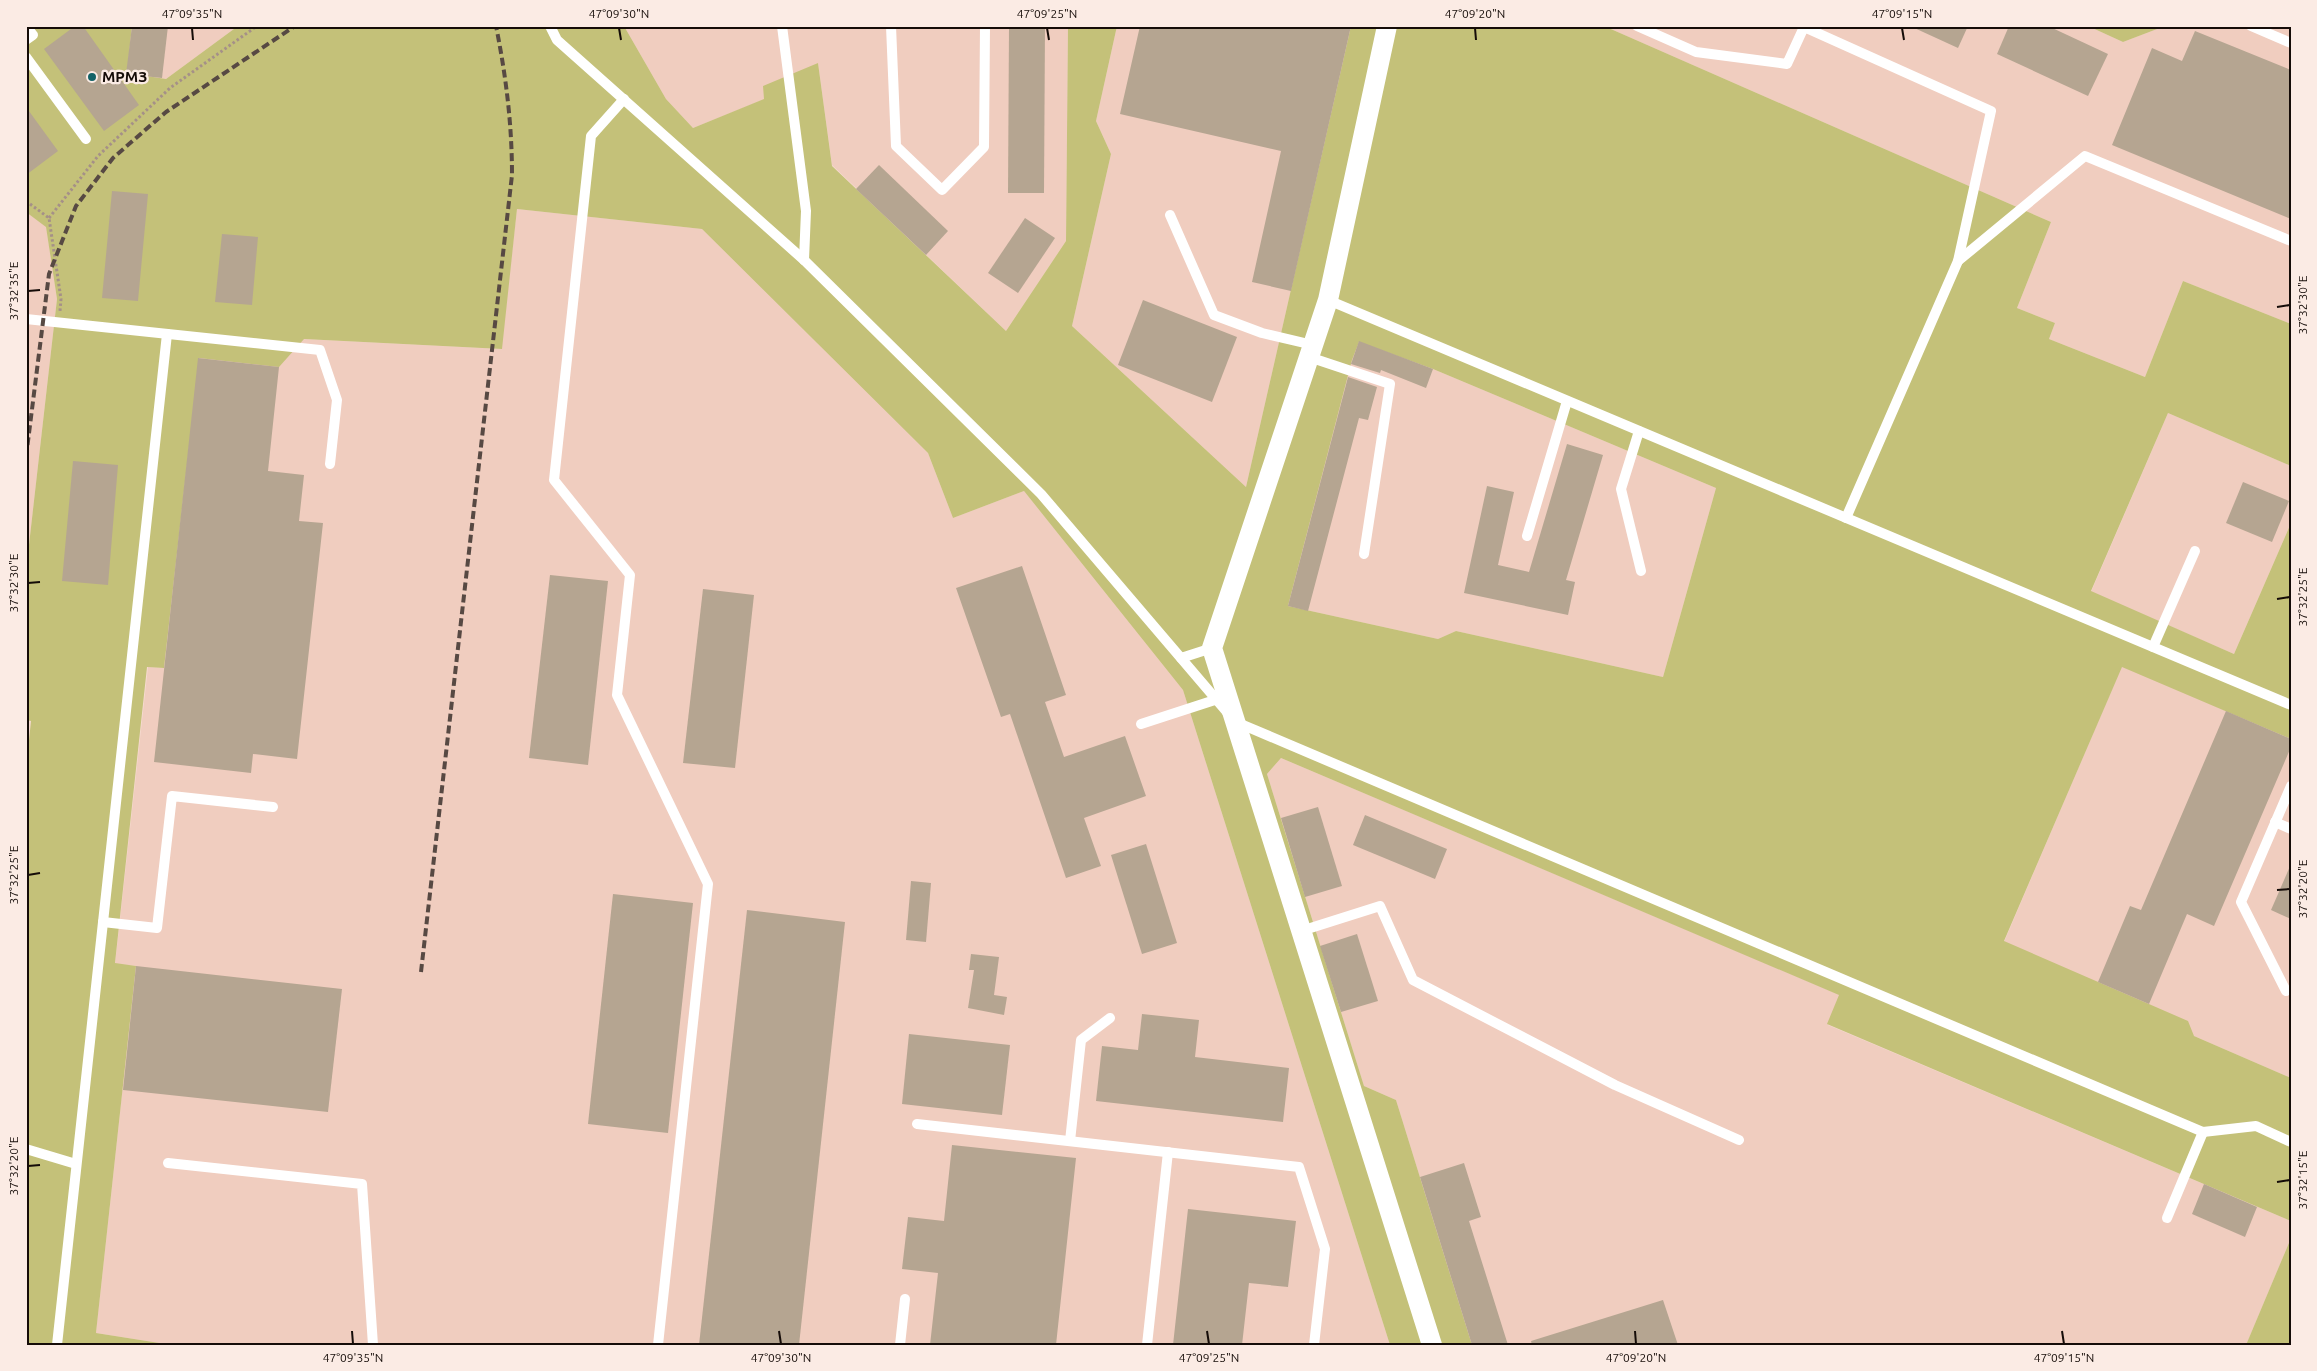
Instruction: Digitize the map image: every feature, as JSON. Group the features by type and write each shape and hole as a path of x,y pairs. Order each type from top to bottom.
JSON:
{"street":[{"path":"1387,26 1328,300 1212,648 1222,698 1235,722 1432,1345"}],"lane":[{"path":"26,26 33,35 26,40"},
{"path":"550,26 557,40 804,260 1041,494 1181,658 1222,698 1141,724"},
{"path":"782,26 806,211 804,260"},
{"path":"891,26 896,146 942,190 984,147 984,26"},
{"path":"1637,26 1696,52 1788,64 1804,27 1991,111 1958,261 1846,518"},
{"path":"2251,26 2291,43"},
{"path":"26,57 86,139"},
{"path":"624,99 591,136 554,480 630,575 616,695 708,884 658,1345"},
{"path":"1958,261 2085,156 2291,241"},
{"path":"1170,216 1214,315 1311,351 1390,384 1364,554"},
{"path":"1328,300 2291,705"},
{"path":"26,319 320,350 337,400 330,464"},
{"path":"57,1345 167,334"},
{"path":"1526,536 1566,401"},
{"path":"1639,431 1622,489 1641,571"},
{"path":"2154,647 2195,551"},
{"path":"1181,658 1212,648"},
{"path":"1235,722 2202,1132 2256,1126 2291,1142"},
{"path":"2286,991 2241,902 2291,786"},
{"path":"103,922 157,928 172,796 273,807"},
{"path":"2275,822 2291,829"},
{"path":"1301,931 1380,906 1414,980 1615,1085 1739,1140"},
{"path":"1070,1141 1081,1040 1110,1018"},
{"path":"917,1124 1299,1167 1325,1249 1314,1345"},
{"path":"2166,1218 2202,1132"},
{"path":"26,1150 76,1164"},
{"path":"1147,1345 1168,1152"},
{"path":"168,1163 362,1184 373,1345"},
{"path":"900,1345 905,1299"}],"path":[{"path":"49,218 98,156 170,88 257,26"},
{"path":"26,202 49,218 61,298 59,322"}],"shaded area":[{"path":"26,26 132,26 127,73 166,79 238,26 624,26 666,99 693,128 764,99 763,86 818,63 832,166 1006,331 1066,241 1068,26 1117,26 1096,121 1111,154 1072,326 1246,487 1351,26 1604,26 2051,222 2017,308 2055,323 2049,339 2145,377 2183,281 2291,324 2291,466 2168,413 2091,591 2234,654 2291,523 2291,739 2122,667 2004,941 2188,1021 2194,1036 2291,1078 2291,1221 1827,1024 1839,995 1281,758 1267,774 1364,1086 1396,1100 1472,1345 1390,1345 1183,690 1024,491 953,518 928,453 702,229 517,209 502,349 304,339 279,367 199,358 164,668 147,667 115,963 136,966 96,1333 172,1345 26,1345 26,769 31,721 26,720 26,571 57,299 46,227 26,212","holes":["1359,342 1433,369 1716,488 1663,677 1456,631 1438,639 1288,606 1352,360"]},
{"path":"132,26 238,26 166,79 126,74"},
{"path":"624,26 1068,26 1066,241 1006,331 832,165 818,63 765,99 693,128 666,99"},
{"path":"1117,26 1351,26 1246,487 1072,326 1111,154 1096,121"},
{"path":"1604,26 2088,26 2123,42 2165,26 2291,26 2291,324 2183,281 2145,377 2049,339 2055,323 2017,308 2051,222"},
{"path":"2088,26 2165,26 2123,42"},
{"path":"517,209 702,229 928,453 953,518 1024,491 1183,690 1390,1345 172,1345 96,1333 136,966 115,964 148,667 164,668 198,358 303,339 501,349"},
{"path":"26,212 46,226 57,299 26,571"},
{"path":"1359,341 1433,369 1716,488 1663,677 1456,631 1438,639 1288,606 1352,359"},
{"path":"2168,413 2291,466 2291,523 2234,654 2091,592"},
{"path":"2122,666 2291,739 2291,1078 2194,1036 2004,942"},
{"path":"1281,758 1840,995 1828,1025 2291,1221 2291,1238 2246,1345 1472,1345 1396,1100 1364,1086 1267,774"},
{"path":"2291,1238 2291,1345 2246,1345"}],"building":[{"path":"75,26 83,26 139,105 104,131 44,49"},
{"path":"132,26 168,26 162,78 126,74"},
{"path":"1009,26 1045,26 1044,193 1008,193"},
{"path":"1140,26 1351,26 1291,291 1252,282 1281,151 1120,114"},
{"path":"1910,26 1968,26 1958,48"},
{"path":"2009,26 2048,26 2108,54 2088,96 1997,54"},
{"path":"2195,31 2291,70 2291,219 2112,145 2152,48 2182,61"},
{"path":"26,107 58,151 26,175"},
{"path":"879,165 948,231 926,255 856,189"},
{"path":"112,191 148,194 138,301 102,298"},
{"path":"1025,218 1055,238 1018,293 988,273"},
{"path":"222,234 258,237 252,305 215,302"},
{"path":"1143,300 1237,337 1212,402 1118,365"},
{"path":"1359,341 1433,369 1426,388 1381,370 1380,373 1351,364"},
{"path":"198,358 279,367 268,471 304,475 299,521 323,523 297,759 253,754 251,773 154,762"},
{"path":"1348,377 1377,387 1368,420 1359,418 1308,611 1288,606"},
{"path":"1567,444 1603,455 1566,580 1575,582 1568,615 1464,593 1487,486 1514,492 1498,565 1529,572"},
{"path":"73,461 118,465 108,585 62,581"},
{"path":"2243,482 2289,501 2272,542 2226,523"},
{"path":"1022,566 1066,695 1045,702 1064,757 1125,736 1146,796 1084,818 1101,866 1066,878 1010,714 1001,717 956,588"},
{"path":"550,575 608,581 588,765 529,758"},
{"path":"703,589 754,595 735,768 683,763"},
{"path":"2226,711 2291,739 2291,747 2214,926 2187,914 2149,1004 2098,982 2130,906 2141,910"},
{"path":"1318,807 1342,886 1305,897 1281,818"},
{"path":"1365,815 1447,849 1435,879 1353,845"},
{"path":"1146,844 1177,943 1142,954 1111,855"},
{"path":"2291,864 2291,919 2271,910"},
{"path":"911,881 931,883 926,942 906,940"},
{"path":"613,894 693,903 668,1133 588,1124"},
{"path":"747,910 845,922 799,1345 699,1345"},
{"path":"1357,934 1378,1001 1341,1012 1320,946"},
{"path":"971,954 999,957 994,995 1007,997 1004,1015 968,1008 974,970 969,970"},
{"path":"136,966 342,989 328,1112 123,1090"},
{"path":"1142,1014 1199,1020 1195,1057 1289,1068 1283,1122 1096,1101 1102,1046 1138,1050"},
{"path":"909,1034 1010,1045 1002,1115 902,1104"},
{"path":"952,1145 1076,1158 1056,1345 930,1345 938,1273 902,1269 908,1217 944,1221"},
{"path":"1464,1163 1481,1217 1469,1221 1508,1345 1472,1345 1420,1177"},
{"path":"2204,1184 2257,1207 2245,1237 2192,1214"},
{"path":"1188,1209 1296,1221 1288,1287 1249,1283 1242,1345 1173,1345"},
{"path":"1663,1300 1678,1345 1532,1345 1531,1341"}],"railway":[{"path":"26,457 49,274 76,206 113,158 166,112 295,26"},
{"path":"421,972 512,175 508,100 496,26"}],"place":[{"name":"МРМЗ","path":"92,77"}]}
